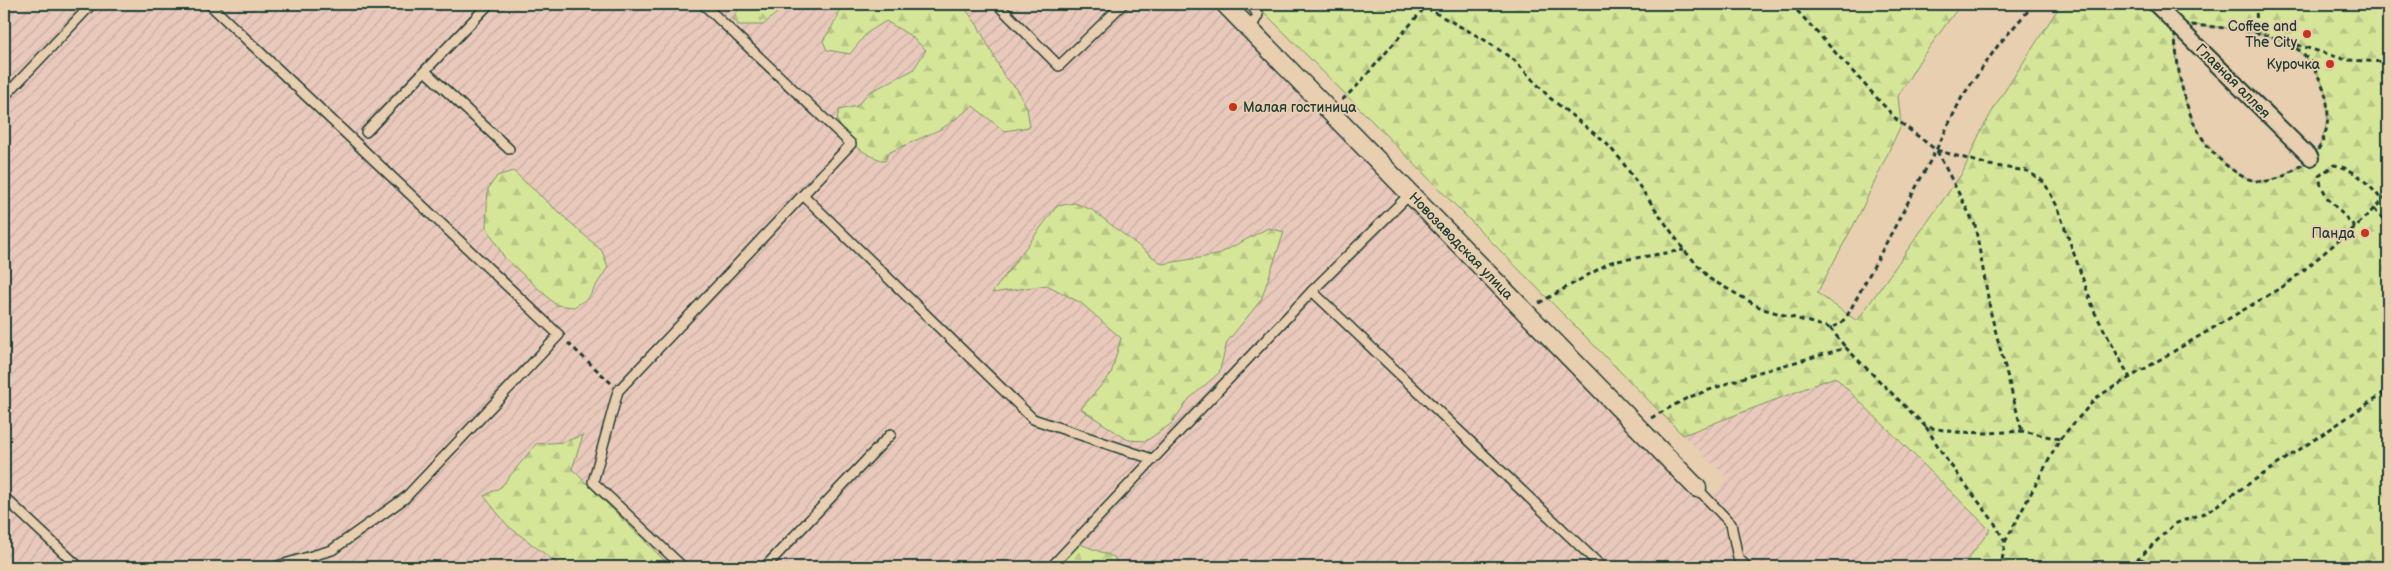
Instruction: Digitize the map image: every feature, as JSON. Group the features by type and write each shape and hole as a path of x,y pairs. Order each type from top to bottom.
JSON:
{"street":[{"name":"Новозаводская улица","path":"1225,4 1697,488"},
{"name":"Главная аллея","path":"2154,4 2311,158"}],"lane":[{"path":"4,97 92,4"},
{"path":"208,4 559,335 405,498 332,550 274,567"},
{"path":"366,132 489,4"},
{"path":"683,567 593,482 618,391 852,144 703,4"},
{"path":"997,4 1059,66 1123,4"},
{"path":"1250,30 1258,15 1251,4"},
{"path":"425,71 509,149"},
{"path":"1051,567 1312,291 1410,194"},
{"path":"803,195 1033,419 1152,459"},
{"path":"1312,291 1602,567"},
{"path":"764,567 891,434"},
{"path":"1697,488 1731,524 1738,558 1747,567"},
{"path":"4,497 79,567"}],"path":[{"path":"1420,4 1426,5 1483,38 1514,60 1557,103 1606,144 1621,160 1684,250 1710,279 1744,300 1786,317 1830,328 1840,324 1847,316 1936,150 1962,97 1981,68 2034,4"},
{"path":"1791,4 1897,120 1936,150 1989,165 2027,171 2044,182 2056,206 2095,313 2130,378"},
{"path":"2256,4 2257,33"},
{"path":"1330,111 1357,86 1426,5"},
{"path":"2278,39 2297,48 2312,63 2326,89 2329,106 2326,129 2311,158 2284,177 2264,182 2252,180 2238,174 2220,159 2203,140 2194,123 2184,94 2176,58 2174,23 2257,33 2278,39 2347,60 2388,62"},
{"path":"1936,150 1976,225 1991,314 2022,431"},
{"path":"2355,227 2324,192 2320,176 2326,169 2334,165 2345,167 2358,174 2382,200"},
{"path":"2015,567 2002,565 2005,542 2060,439 2097,397 2287,284 2355,227 2388,195"},
{"path":"2374,209 2388,224"},
{"path":"1525,311 1611,262 1684,250"},
{"path":"1830,328 1846,348 1926,427 1946,459 1994,522 2005,542"},
{"path":"559,335 618,391"},
{"path":"1661,413 1687,398 1756,373 1846,348"},
{"path":"2130,567 2174,524 2206,512 2388,390"},
{"path":"1926,427 1963,432 2022,431 2060,439"},
{"path":"2140,559 2165,567"}],"shaded area":[{"path":"4,4 1215,4 1704,505 1728,479 1683,435 1835,377 1990,530 1962,567 4,567"}],"green space":[{"path":"742,4 787,4 763,25 739,25 733,18"},
{"path":"840,4 962,4 978,26 1004,76 1017,89 1027,108 1030,127 1004,131 973,106 943,128 888,153 885,161 862,151 841,128 837,120 839,110 857,106 868,93 913,70 926,50 911,36 886,21 867,33 850,54 827,50 823,41 838,17"},
{"path":"1256,4 1966,4 1958,8 1922,57 1898,96 1901,125 1860,213 1817,293 1857,321 1963,172 1979,135 1997,103 2061,4 2388,4 2388,567 1962,567 1990,530 1835,377 1683,435","holes":["2175,23 2255,32 2280,40 2304,56 2321,79 2328,107 2327,121 2322,139 2312,157 2295,170 2280,178 2269,181 2245,178 2222,161 2200,134 2186,104 2178,70"]},
{"path":"513,171 602,251 608,267 588,298 574,307 556,305 504,257 486,226 488,189 497,176"},
{"path":"1075,203 1092,210 1162,264 1217,255 1268,228 1284,232 1261,300 1227,342 1219,373 1189,399 1171,424 1146,441 1128,440 1081,409 1111,374 1121,338 1081,303 1047,285 992,293 1057,206"},
{"path":"583,435 572,469 671,567 562,567 508,526 484,496 501,487 536,444 564,442"},
{"path":"1080,544 1114,557 1118,567 1059,567 1067,555"}],"place":[{"name":"Coffee and The City","path":"2307,34"},
{"name":"Курочка","path":"2330,64"},
{"name":"Малая гостиница","path":"1233,107"},
{"name":"Панда","path":"2365,233"}]}
